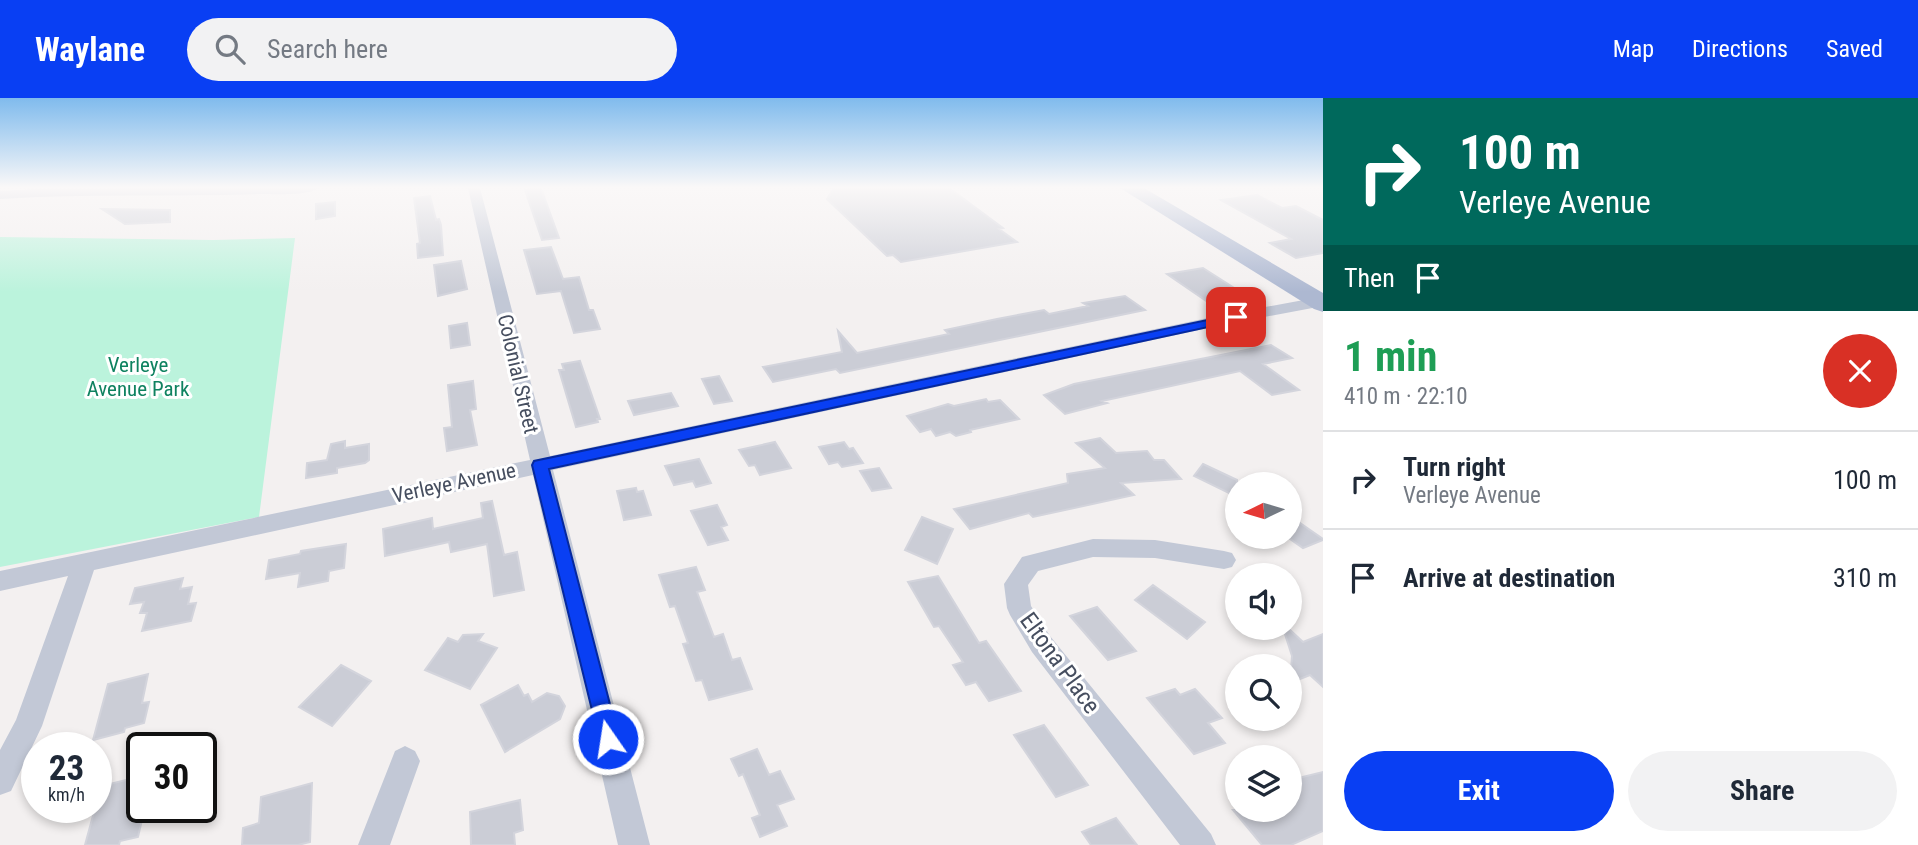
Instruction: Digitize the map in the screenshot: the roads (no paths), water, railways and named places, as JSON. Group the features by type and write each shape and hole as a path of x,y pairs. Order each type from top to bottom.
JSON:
{"main road":[{"path":"1188,223 1322,303"}],"street":[{"name":"Colonial Street","path":"482,223 634,845"},
{"name":"Verleye Avenue","path":"0,581 540,465 1322,303"},
{"name":"Eltona Place","path":"1200,845 1041,643 1019,608 1016,584 1030,564 1093,548 1155,549 1224,560"},
{"path":"0,780 28,726 85,562"},
{"path":"374,845 405,761"}],"park label":[{"name":"Verleye Avenue Park","path":"138,377"}]}
